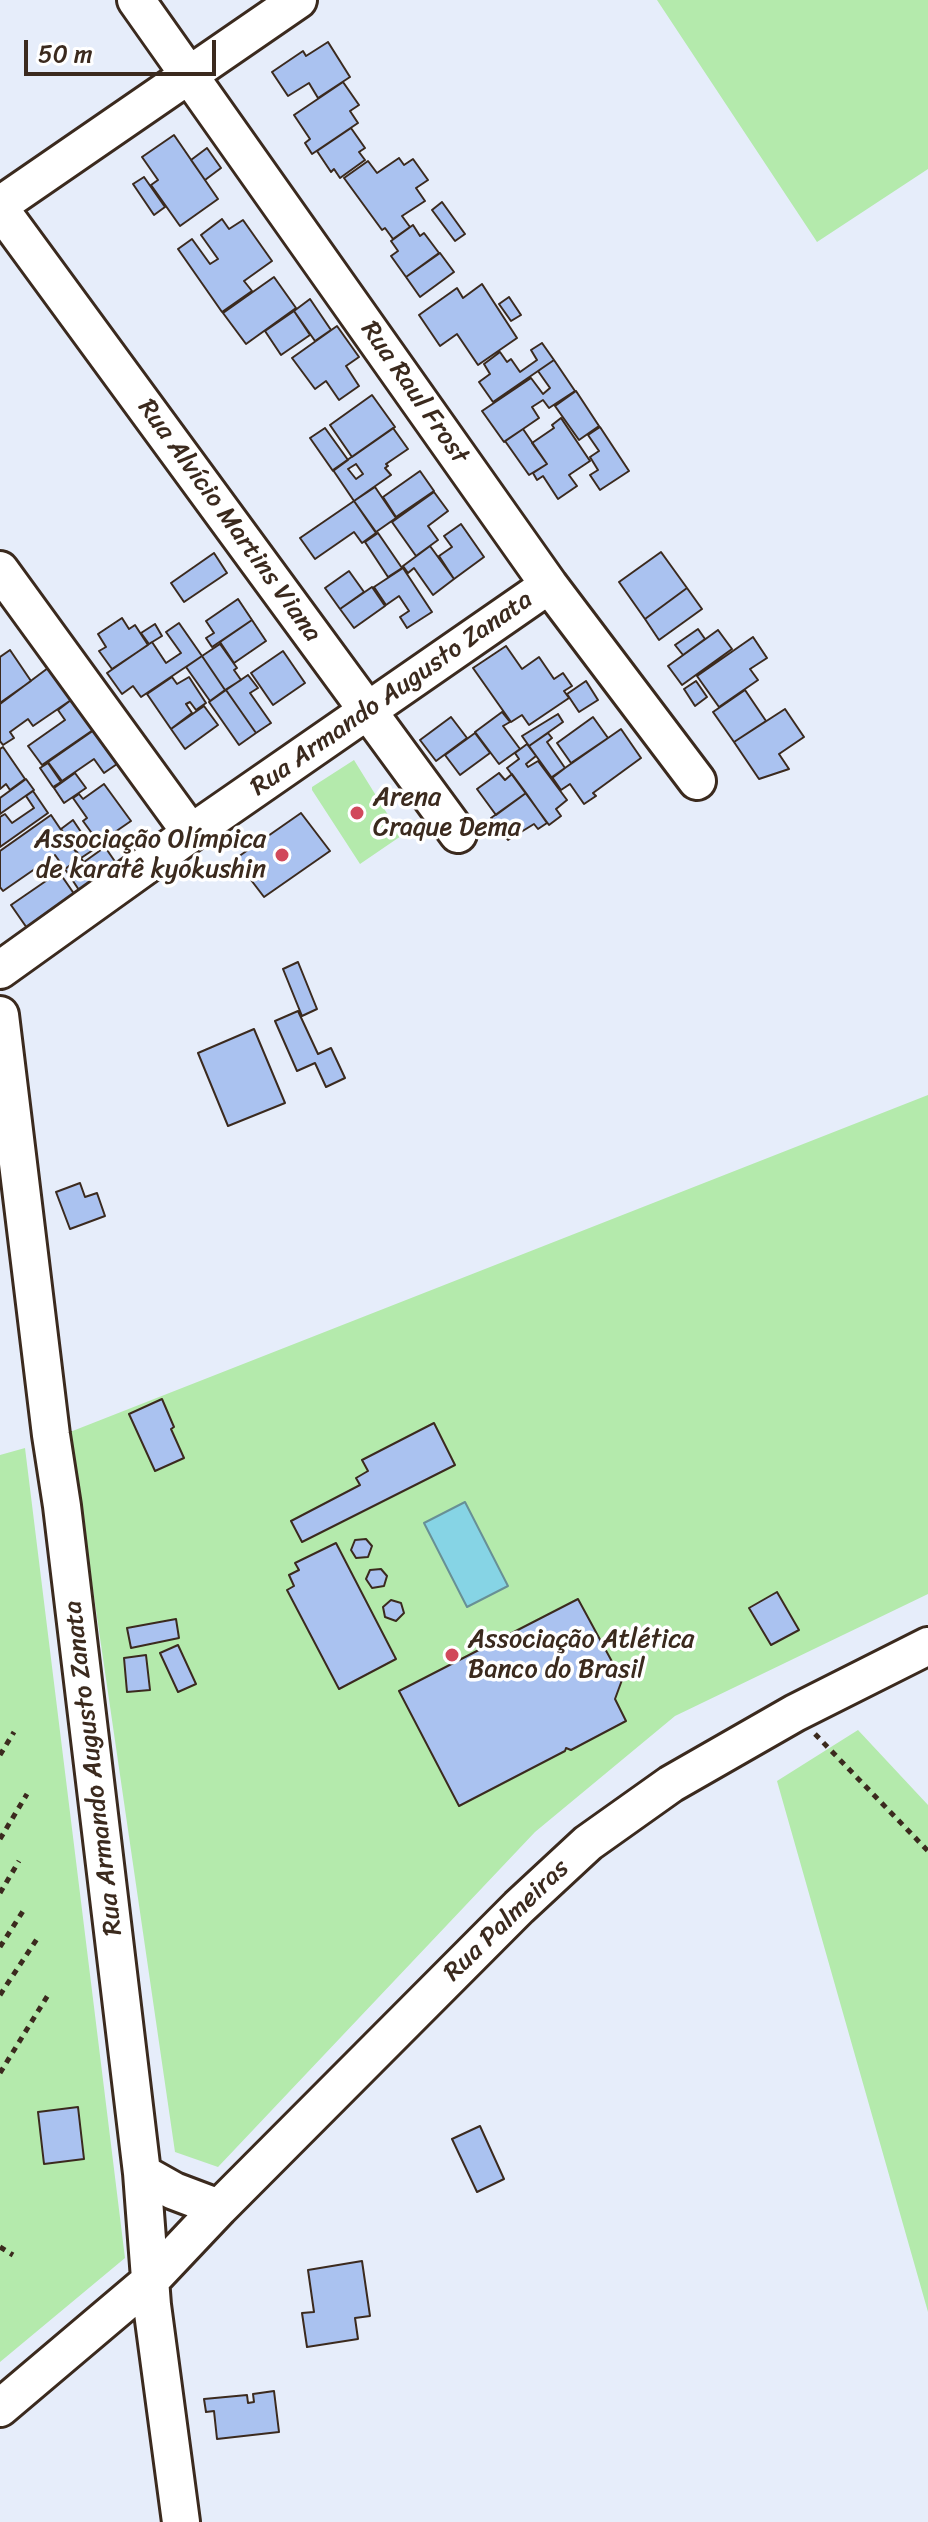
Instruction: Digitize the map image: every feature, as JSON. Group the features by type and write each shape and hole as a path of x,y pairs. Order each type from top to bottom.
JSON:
{"street":[{"name":"Rua Raul Frost","path":"136,0 549,585 697,781"},
{"path":"0,207 298,0"},
{"name":"Rua Alvício Martins Viana","path":"0,207 458,834"},
{"path":"0,570 191,833"},
{"name":"Rua Armando Augusto Zanata","path":"2,963 549,585"},
{"name":"Rua Armando Augusto Zanata","path":"0,1015 64,1522 142,2173 150,2281 181,2522"},
{"name":"Rua Palmeiras","path":"0,2408 150,2281 519,1907 588,1843 671,1784 795,1713 928,1646"},
{"path":"142,2173 174,2191 219,2208"}],"path":[{"path":"795,1713 928,1851"},
{"path":"0,1755 14,1732"},
{"path":"0,1839 27,1794"},
{"path":"0,1893 19,1861"},
{"path":"0,1947 25,1908"},
{"path":"0,1995 37,1939"},
{"path":"0,2073 48,1995"},
{"path":"0,2247 13,2255"}],"green space":[{"path":"657,0 928,0 928,169 817,242"},
{"name":"Arena Craque Dema","path":"354,760 401,836 360,864 312,790 312,787"},
{"name":"Associação Atlética Banco do Brasil","path":"928,1095 928,1594 675,1716 535,1832 218,2167 175,2152 70,1432"},
{"path":"25,1448 125,2258 0,2362 0,1455"},
{"path":"858,1730 928,1805 928,2312 777,1781"}],"water":[{"path":"465,1502 508,1586 467,1607 424,1523"}],"building":[{"path":"328,42 350,77 318,98 309,83 288,96 272,72 303,51 306,56"},
{"path":"343,82 359,105 350,111 358,123 312,154 305,143 310,139 294,115"},
{"path":"351,128 365,148 359,152 365,160 340,178 334,169 331,172 317,151"},
{"path":"174,135 218,199 180,226 151,185 158,180 142,157"},
{"path":"207,148 221,168 205,180 191,160"},
{"path":"399,158 404,165 413,159 428,180 416,188 425,201 402,216 410,227 393,239 385,228 382,230 344,178 368,161 377,173"},
{"path":"144,177 165,207 154,215 133,184"},
{"path":"442,202 465,234 455,241 432,210"},
{"path":"222,219 229,229 243,220 272,261 244,281 252,291 222,312 178,249 192,239 210,264 218,259 201,235"},
{"path":"413,225 420,236 424,233 439,253 406,277 391,256 398,251 391,241"},
{"path":"440,253 454,272 420,297 406,277"},
{"path":"274,277 296,308 246,344 223,313"},
{"path":"482,284 517,338 478,365 457,334 440,346 419,315 457,288 463,298"},
{"path":"509,297 521,315 511,321 499,304"},
{"path":"310,299 331,330 315,341 294,311"},
{"path":"294,311 310,335 281,355 265,331"},
{"path":"337,326 359,357 346,366 359,386 339,400 326,381 315,389 292,358"},
{"path":"542,343 554,360 493,402 479,382 490,374 484,364 500,352 507,362 511,359 520,372 537,360 531,350"},
{"path":"554,360 575,391 549,408 543,400 532,407 539,418 504,442 482,411 531,378 543,394 550,388 538,371"},
{"path":"576,391 599,426 579,440 555,406"},
{"path":"372,395 395,427 352,457 330,425"},
{"path":"561,418 590,461 569,475 577,486 558,499 543,476 537,480 533,473 547,464 532,443 554,428 552,425"},
{"path":"600,427 629,471 600,490 590,475 598,470 590,457 599,451 588,435"},
{"path":"325,428 348,460 333,471 310,438"},
{"path":"393,428 408,449 386,464 388,466 385,468 391,475 354,501 333,470","holes":["356,464 363,474 356,479 348,469"]},
{"path":"523,429 547,464 529,475 505,441"},
{"path":"420,471 434,491 396,517 383,497"},
{"path":"375,487 396,518 376,532 354,501"},
{"path":"434,492 448,511 428,526 438,540 416,556 392,522"},
{"path":"354,501 376,533 362,543 354,532 315,559 300,538"},
{"path":"461,524 484,557 454,579 439,556 452,547 444,536"},
{"path":"378,533 402,568 388,577 365,542"},
{"path":"430,546 454,579 433,595 414,568 408,573 403,566"},
{"path":"661,552 687,588 645,619 619,582"},
{"path":"214,553 227,573 184,602 171,583"},
{"path":"403,568 432,612 407,628 400,617 409,611 399,596 386,605 374,587"},
{"path":"349,571 364,592 340,609 325,588"},
{"path":"372,587 385,606 354,628 340,609"},
{"path":"687,588 702,609 659,640 645,619"},
{"path":"238,599 252,620 212,647 206,638 214,633 206,621"},
{"path":"122,618 129,629 135,625 148,645 112,669 99,651 106,647 98,634"},
{"path":"252,620 266,641 234,663 220,642"},
{"path":"179,623 202,656 141,697 133,686 122,694 107,673 152,642 166,663 181,653 166,632"},
{"path":"155,624 162,636 149,644 141,633"},
{"path":"698,629 705,639 683,655 675,645"},
{"path":"718,630 732,649 682,685 668,666"},
{"path":"753,637 767,658 750,669 758,680 719,707 697,676"},
{"path":"220,644 237,668 234,670 241,680 225,690 202,656"},
{"path":"506,646 522,669 539,657 554,679 563,673 572,686 564,691 569,698 529,725 522,715 511,722 473,668"},
{"path":"10,650 31,681 0,703 0,657"},
{"path":"283,651 305,683 273,705 251,673"},
{"path":"202,656 225,690 210,701 186,667"},
{"path":"48,668 71,700 33,726 28,719 10,732 14,738 3,745 0,741 0,704"},
{"path":"248,675 258,688 250,693 271,723 256,733 226,690"},
{"path":"172,677 177,684 189,677 206,703 196,710 190,702 186,704 192,713 171,729 147,694"},
{"path":"586,681 598,700 579,712 567,694"},
{"path":"696,681 707,697 695,706 684,689"},
{"path":"226,690 256,733 239,745 209,702"},
{"path":"745,690 766,721 734,742 713,712"},
{"path":"71,700 93,730 42,765 28,746 65,720 58,710"},
{"path":"204,706 218,725 185,749 171,729"},
{"path":"785,709 804,737 779,754 789,769 759,779 734,742"},
{"path":"502,712 510,722 503,726 520,749 499,764 475,732"},
{"path":"558,714 563,722 529,746 522,736"},
{"path":"451,717 467,738 436,761 420,740"},
{"path":"593,717 608,738 571,763 557,743"},
{"path":"621,729 641,758 593,793 596,796 584,804 570,784 561,790 552,777"},
{"path":"94,730 117,764 104,773 94,759 62,781 48,762"},
{"path":"475,733 490,753 460,775 445,755"},
{"path":"548,733 552,738 547,742 565,768 552,778 529,746"},
{"path":"527,744 536,756 526,764 528,767 538,761 567,800 556,809 561,816 549,825 507,768 519,759 515,753"},
{"path":"3,747 25,779 10,790 6,784 0,789 0,749"},
{"path":"48,763 61,782 53,787 40,768"},
{"path":"75,773 86,788 64,803 54,788"},
{"path":"499,773 505,780 512,774 526,793 496,815 477,789"},
{"path":"26,779 34,790 0,814 0,798"},
{"path":"104,784 131,821 99,843 83,821 87,818 73,798 79,794 83,799"},
{"path":"33,791 48,813 0,847 0,817 5,814 12,823 34,808 26,796"},
{"path":"526,793 547,823 538,829 534,824 508,840 491,818"},
{"name":"Associação Olímpica de karatê kyokushin","path":"301,813 330,851 264,897 235,859"},
{"path":"51,815 80,858 65,869 55,855 3,891 0,887 0,851"},
{"path":"73,820 93,850 81,858 61,829"},
{"path":"105,847 116,863 95,878 84,862"},
{"path":"81,858 99,885 83,896 65,869"},
{"path":"59,872 77,898 29,931 11,905"},
{"path":"298,962 317,1009 302,1016 283,969"},
{"path":"298,1011 318,1054 331,1048 345,1078 326,1087 315,1063 297,1071 275,1021"},
{"path":"254,1029 285,1103 228,1126 198,1053"},
{"path":"80,1183 85,1197 97,1193 105,1216 70,1229 56,1192"},
{"path":"162,1399 184,1458 155,1471 129,1414"},
{"path":"434,1423 455,1465 302,1542 291,1521 360,1485 356,1478 368,1471 362,1460"},
{"path":"366,1539 372,1546 368,1557 356,1558 351,1550 355,1540"},
{"path":"336,1543 396,1659 339,1689 287,1590 294,1586 289,1575 299,1570 295,1563"},
{"path":"381,1569 387,1576 384,1586 372,1588 366,1579 370,1570"},
{"path":"777,1592 799,1630 771,1645 749,1608"},
{"path":"578,1599 622,1680 615,1699 626,1721 571,1750 566,1748 459,1806 399,1691"},
{"path":"391,1600 401,1603 404,1613 396,1621 385,1617 383,1607"},
{"path":"176,1619 179,1638 131,1648 127,1628"},
{"path":"178,1645 196,1684 178,1692 160,1653"},
{"path":"146,1655 150,1690 127,1692 124,1658"},
{"path":"78,2107 84,2159 44,2164 38,2112"},
{"path":"480,2126 504,2179 477,2192 452,2139"},
{"path":"362,2261 370,2316 355,2318 358,2339 307,2347 302,2313 314,2312 308,2270"},
{"path":"274,2391 279,2432 217,2439 214,2411 206,2412 204,2399 247,2395 248,2403 254,2402 253,2394"}],"place":[{"name":"Arena Craque Dema","path":"357,813"},
{"name":"Associação Olímpica de karatê kyokushin","path":"282,855"},
{"name":"Associação Atlética Banco do Brasil","path":"452,1655"}]}
